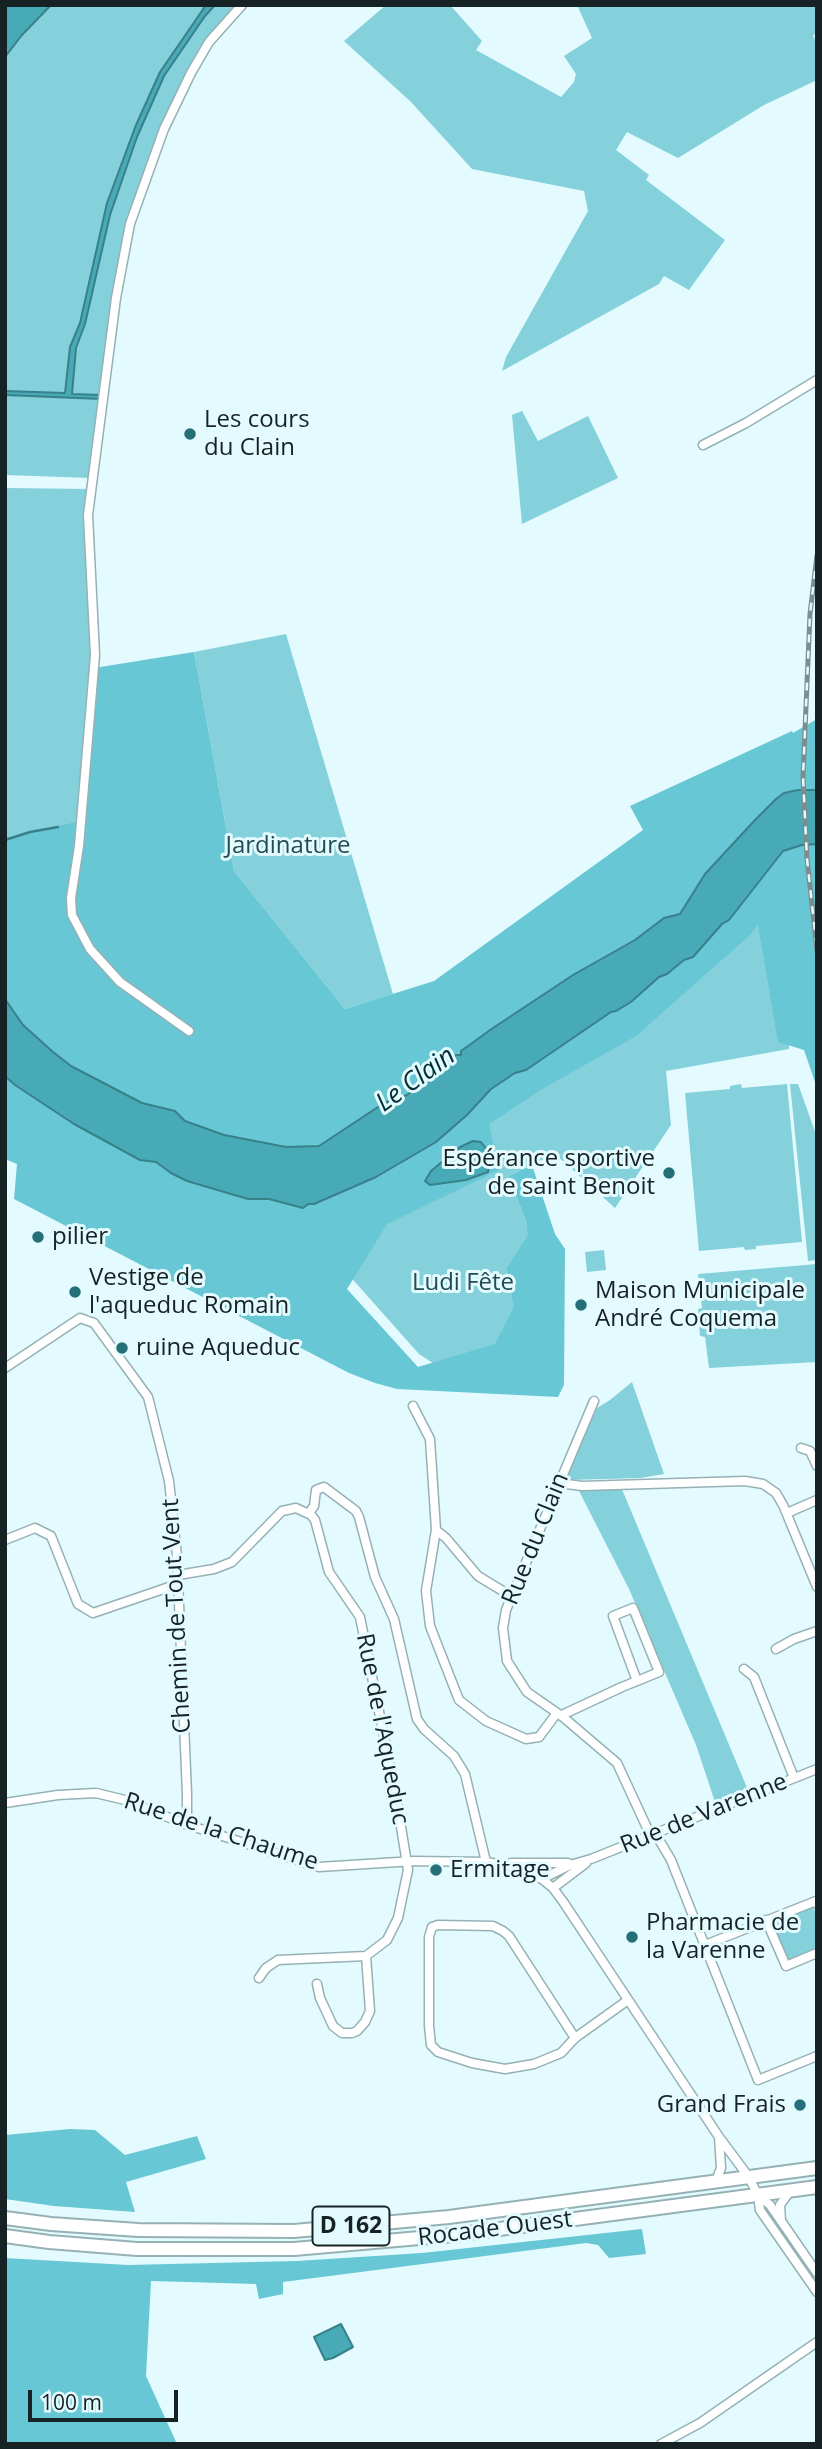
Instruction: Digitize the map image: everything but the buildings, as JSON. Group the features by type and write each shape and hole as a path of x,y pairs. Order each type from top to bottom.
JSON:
{"main road":[{"name":"Rocade Ouest","path":"5,2218 138,2230 294,2231 449,2217 817,2168"},
{"name":"Rocade Ouest","path":"5,2236 138,2249 294,2249 454,2235 817,2187"}],"street":[{"path":"189,1031 120,982 90,948 72,915 71,898 79,846 95,654 88,515 116,298 130,224 164,129 191,73 209,42 242,5"},
{"path":"703,445 747,423 817,380"},
{"name":"Chemin de Tout Vent","path":"5,1368 80,1318 94,1323 148,1397 169,1481 178,1579 187,1794 185,1824"},
{"name":"Rue du Clain","path":"594,1401 511,1596 503,1628 507,1661 527,1692 560,1715 617,1763 648,1830 658,1838 671,1860 758,2080 817,2056"},
{"path":"413,1406 430,1439 436,1530 426,1591 430,1626 459,1700 486,1721 526,1739 539,1737 560,1715 659,1672 633,1608 613,1616 637,1681"},
{"path":"801,1448 810,1451 817,1466"},
{"path":"559,1483 582,1486 754,1482 772,1489 787,1513 817,1587"},
{"path":"5,1539 35,1528 51,1536 78,1604 93,1613 178,1579 232,1562 283,1510 296,1508 309,1513 315,1502 316,1490 324,1487 328,1489 337,1499 356,1511 359,1517 374,1577 394,1619 417,1719 454,1756 465,1774 486,1862"},
{"path":"787,1513 817,1500"},
{"name":"Rue de l'Aqueduc","path":"309,1513 315,1520 329,1572 360,1617 408,1862"},
{"path":"436,1530 478,1576 511,1596"},
{"path":"776,1649 817,1631"},
{"path":"744,1670 754,1677 794,1778"},
{"name":"Rue de Varenne","path":"542,1879 570,1865 817,1769"},
{"name":"Rue de la Chaume","path":"5,1803 58,1794 96,1793 132,1802 185,1824 319,1867 408,1862 486,1862 516,1867 542,1879 553,1888 719,2137 748,2176 758,2195"},
{"name":"Rue de Varenne","path":"496,1863 556,1864 591,1859"},
{"name":"Rue de Varenne","path":"553,1888 591,1859"},
{"path":"259,1978 266,1968 278,1960 366,1956 383,1944 393,1929 401,1906 408,1862"},
{"path":"705,1945 816,1901 817,1904"},
{"path":"766,1920 786,1966 817,1953"},
{"path":"575,2038 509,1936 493,1926 432,1927 429,1937 429,2026 431,2045 438,2052 472,2063 505,2069 534,2064 561,2053 575,2038 628,2000"},
{"path":"317,1984 320,1998 333,2026 342,2033 357,2031 370,2011 366,1956"},
{"path":"716,2180 721,2168 719,2137"},
{"path":"781,2221 780,2205 791,2190"},
{"path":"758,2195 770,2205 817,2273"},
{"path":"758,2195 760,2210 817,2292"},
{"path":"661,2444 700,2423 817,2342"}],"green space":[{"path":"51,5 242,5 209,42 175,109 130,224 101,395 5,391 5,57"},
{"path":"386,5 450,5 482,41 476,50 561,97 574,82 576,74 564,56 592,38 577,5 817,5 817,34 813,35 817,45 817,80 764,105 678,158 627,132 616,150 649,175 646,180 725,240 689,290 664,276 659,284 502,371 506,357 588,211 584,191 472,169 411,102 344,41"},
{"path":"5,395 101,399 92,478 5,475"},
{"path":"522,411 538,441 588,416 618,478 522,524 512,415"},
{"path":"5,488 91,489 88,546 120,982 493,1028 5,999"},
{"name":"Jardinature","path":"286,634 393,994 345,1009 234,871 194,652"},
{"name":"Ludi Fête","path":"752,905 789,972 789,1049 666,1071 671,1125 615,1208 555,1154 508,1176 529,1235 522,1378 445,1371 419,1354 355,1282 329,1258 333,1197"},
{"path":"741,1084 742,1088 787,1084 802,1242 756,1246 756,1249 745,1250 744,1247 699,1251 685,1093 730,1089 730,1086"},
{"path":"790,1084 798,1084 817,1137 817,1260 808,1261"},
{"path":"604,1250 606,1270 587,1272 585,1252"},
{"path":"817,1264 817,1362 709,1368 705,1337 700,1336 698,1309 702,1308 698,1274"},
{"path":"632,1382 664,1474 640,1478 568,1480 566,1477 597,1408"},
{"path":"621,1487 748,1790 716,1805 696,1745 629,1589 578,1489"},
{"path":"812,1905 817,1916 817,1950 788,1962 772,1922"}],"shaded area":[{"path":"5,5 51,5 5,57"},
{"path":"206,5 215,5 164,76 137,137 110,215 85,324 76,348 72,394 101,395 101,399 5,395 5,391 65,393 70,347 80,323 107,203 136,125 160,72"},
{"path":"194,652 234,871 345,1009 434,981 643,830 630,806 792,731 793,733 817,719 817,1088 804,1050 778,1042 758,924 750,935 636,1036 542,1089 489,1124 499,1170 387,1224 347,1289 418,1367 495,1344 514,1307 507,1268 528,1235 526,1221 508,1176 532,1165 555,1234 565,1249 564,1385 558,1397 397,1389 375,1383 349,1373 14,1199 17,1164 5,1159 5,838 81,821 94,668"},
{"path":"817,790 817,844 783,851 729,920 722,924 693,957 659,977 631,1002 611,1012 526,1070 515,1073 491,1089 436,1142 376,1177 303,1208 269,1199 248,1199 187,1181 156,1162 140,1160 74,1124 5,1076 5,999 23,1025 71,1066 142,1103 175,1111 185,1121 224,1135 286,1147 319,1146 384,1103 405,1096 420,1086 456,1055 461,1055 461,1051 573,975 635,940 664,918 680,914 705,874 755,820 784,793"},
{"path":"473,1141 481,1142 485,1147 490,1160 488,1172 466,1180 430,1185 425,1181 431,1171 460,1147"},
{"path":"70,2129 95,2130 125,2155 197,2136 206,2159 126,2182 135,2212 5,2199 5,2135"},
{"path":"642,2229 646,2254 609,2258 598,2245 586,2243 283,2282 283,2294 259,2299 256,2284 151,2281 146,2376 177,2444 5,2444 5,2258 128,2265 297,2261 422,2253"},
{"path":"341,2324 353,2347 325,2360 314,2337"}],"waterway":[{"path":"5,840 58,827"}],"railway":[{"path":"817,555 810,614 803,776 807,859 817,950"}],"place":[{"name":"Les cours du Clain","path":"190,434"},
{"name":"Espérance sportive de saint Benoit","path":"669,1173"},
{"name":"pilier","path":"38,1237"},
{"name":"Vestige de l'aqueduc Romain","path":"75,1292"},
{"name":"Maison Municipale André Coquema","path":"581,1305"},
{"name":"ruine Aqueduc","path":"122,1348"},
{"name":"Ermitage","path":"436,1870"},
{"name":"Pharmacie de la Varenne","path":"632,1937"},
{"name":"Grand Frais","path":"800,2105"}],"water label":[{"name":"Le Clain","path":"416,1080"}]}
